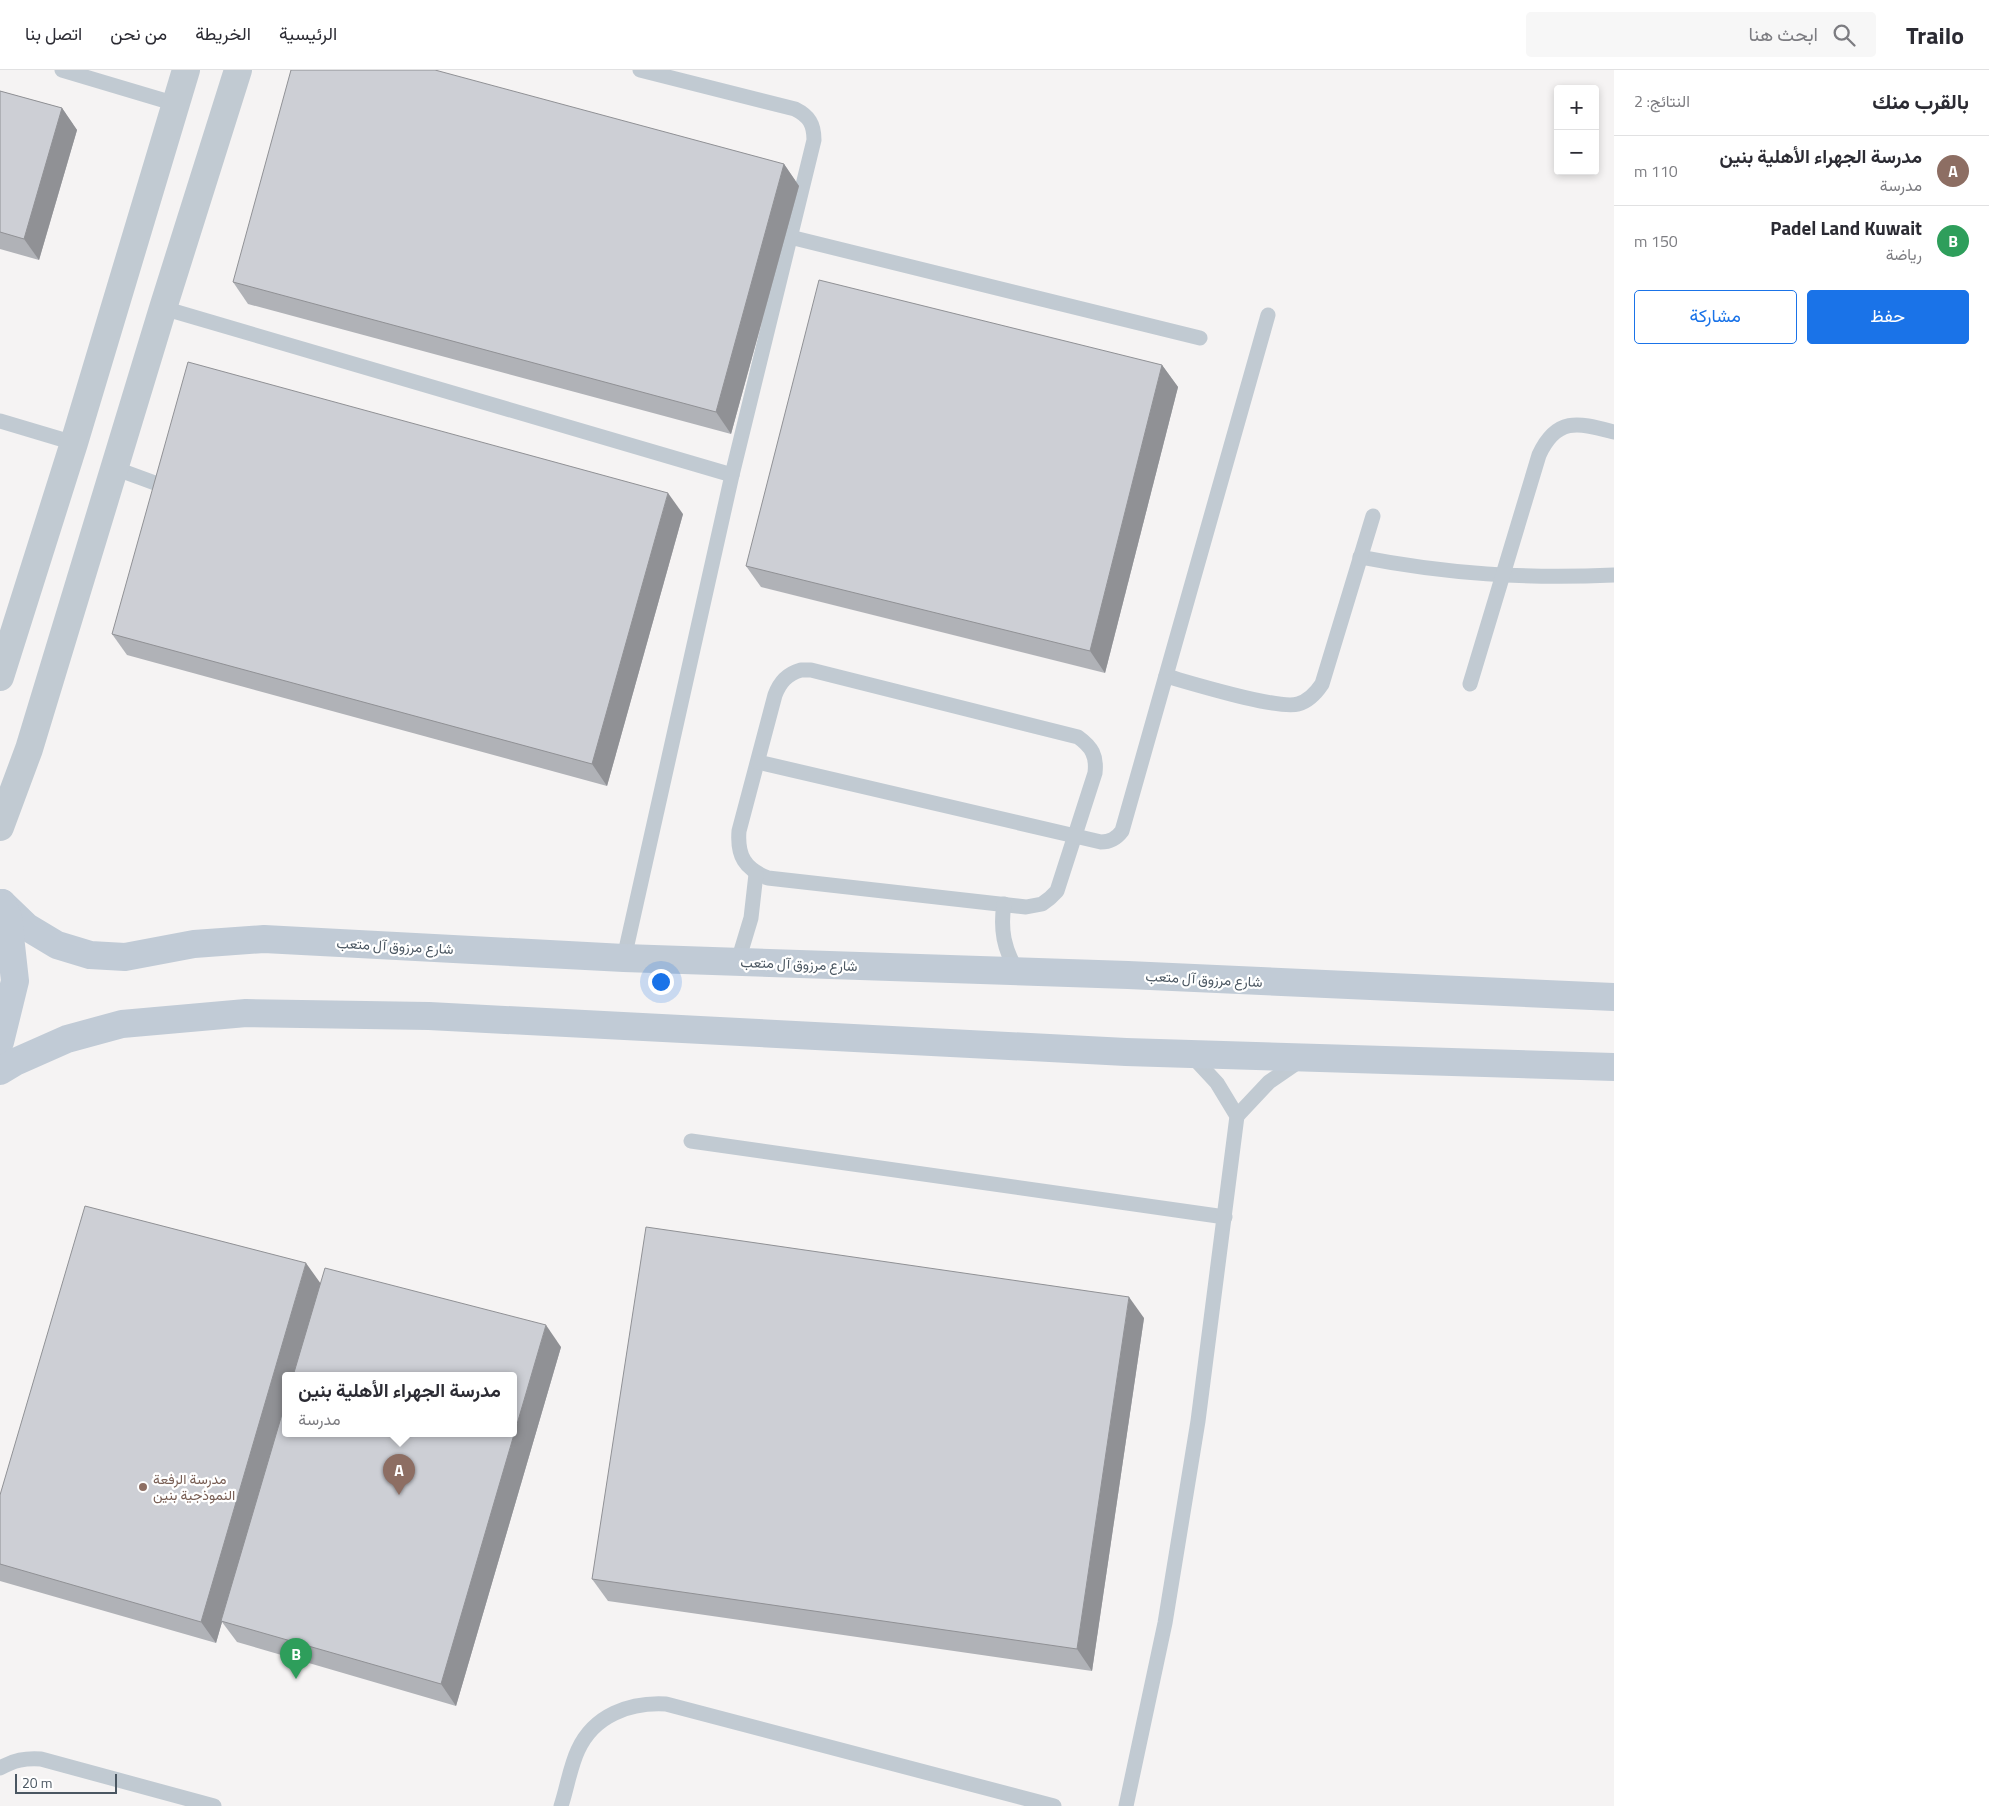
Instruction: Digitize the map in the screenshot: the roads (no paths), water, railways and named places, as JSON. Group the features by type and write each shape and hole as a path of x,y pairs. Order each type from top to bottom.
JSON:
{"main road":[{"name":"شارع مرزوق آل متعب","path":"1,901 27,927 57,945 90,955 125,957 194,944 264,939 624,958 1017,971 1614,997"},
{"path":"0,1042 15,981 8,918 1,901"},
{"path":"0,1071 15,1062 67,1039 122,1024 246,1013 429,1016 1191,1055 1307,1056 1614,1067"}],"street":[{"path":"0,677 74,443 186,70"},
{"path":"0,827 29,749 163,308 238,70"}],"lane":[{"path":"62,70 176,104"},
{"path":"624,958 732,475 814,140 812,125 804,114 795,109 640,70"},
{"path":"790,237 1200,338"},
{"path":"163,308 732,475"},
{"path":"758,762 1075,836 1107,842 1118,836 1122,831 1268,315"},
{"path":"0,421 74,443"},
{"path":"1470,684 1538,455 1545,441 1556,430 1571,425 1586,425 1614,432"},
{"path":"114,468 174,490"},
{"path":"1166,676 1277,704 1298,704 1308,700 1322,684 1373,516"},
{"path":"1360,557 1455,572 1561,578 1614,575"},
{"path":"811,670 1078,737 1092,749 1096,765 1075,836 1061,882 1050,898 1034,906 768,878 756,874 744,860 738,843 739,831 778,686 792,673 811,670"},
{"path":"738,962 751,918 756,874"},
{"path":"1004,904 1002,918 1005,946 1017,971"},
{"path":"1191,1055 1217,1083 1237,1116"},
{"path":"1126,1806 1165,1623 1198,1421 1237,1116 1268,1082 1307,1056"},
{"path":"691,1141 1224,1217"},
{"path":"561,1806 578,1750 587,1735 599,1723 614,1713 630,1706 648,1703 666,1704 1054,1806"},
{"path":"0,1768 12,1761 26,1758 41,1759 187,1802 214,1806"}],"place":[{"name":"مدرسة الرفعة النموذجية بنين","path":"143,1487"},
{"name":"مدرسة الجهراء الأهلية بنين","path":"399,1495"},
{"name":"Padel Land Kuwait","path":"296,1679"}]}
